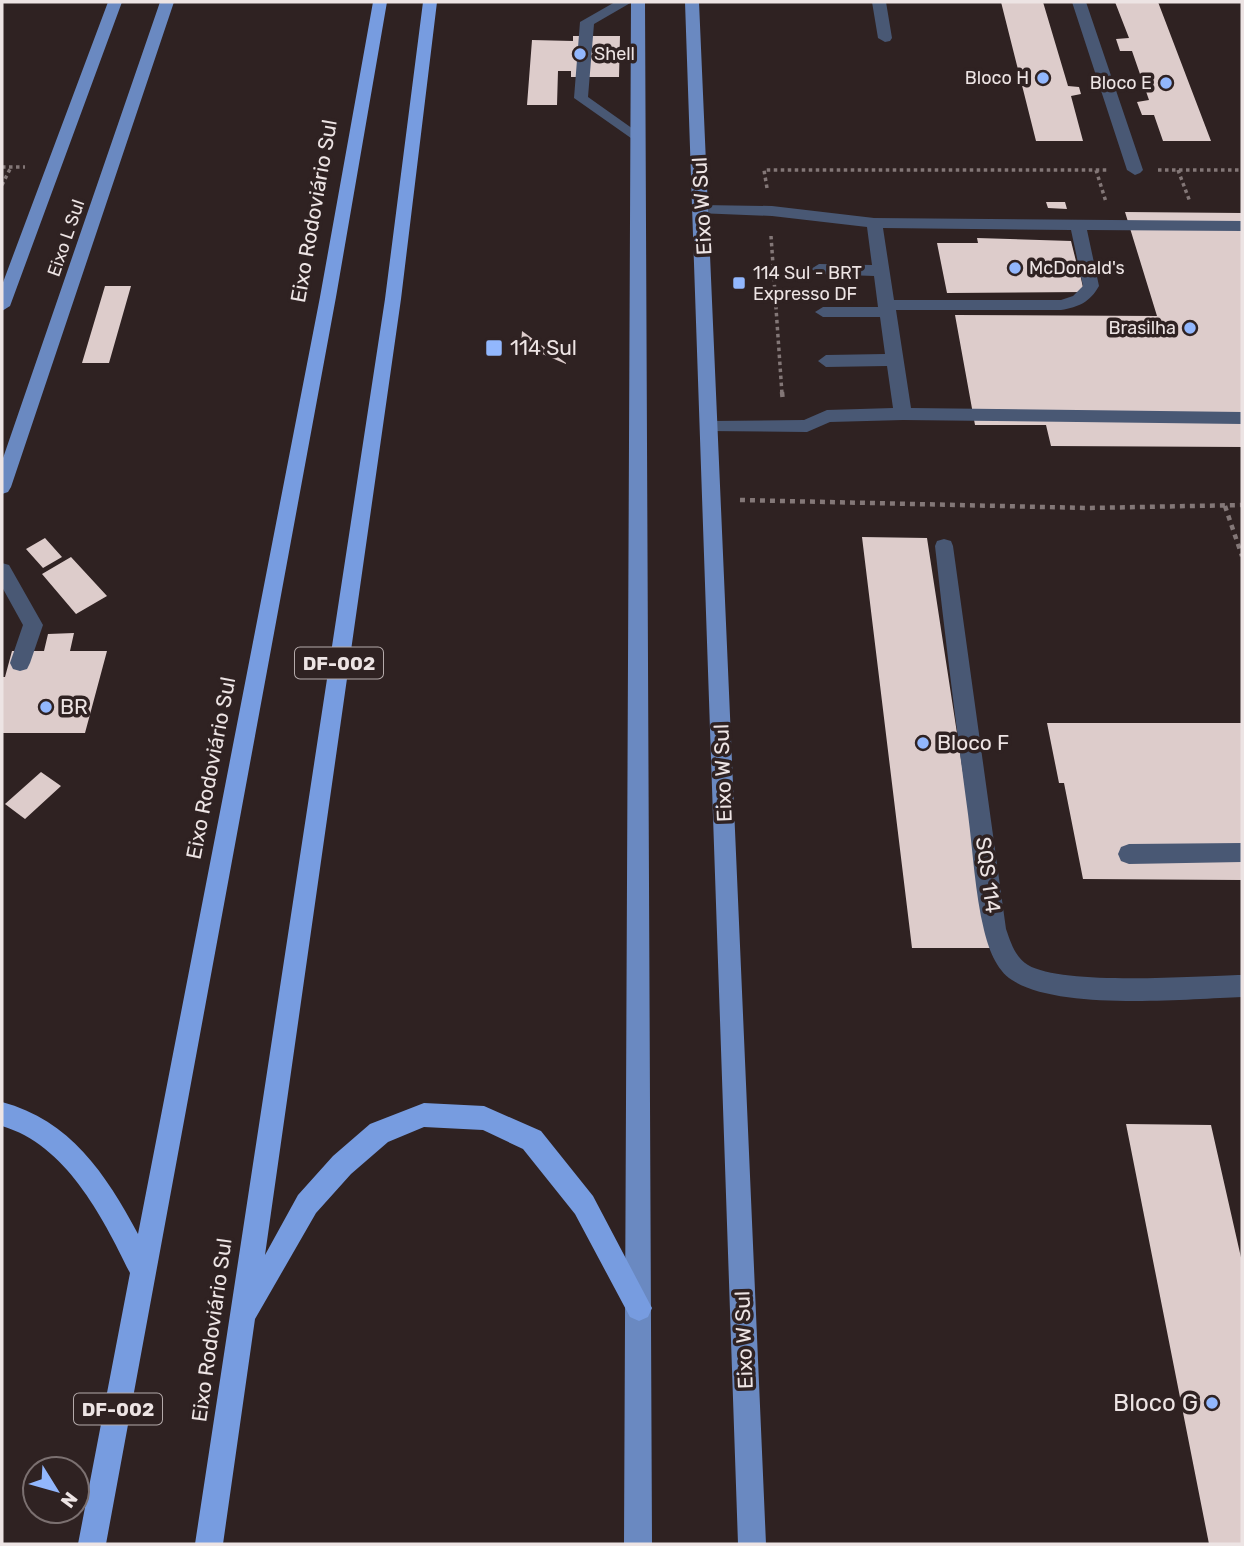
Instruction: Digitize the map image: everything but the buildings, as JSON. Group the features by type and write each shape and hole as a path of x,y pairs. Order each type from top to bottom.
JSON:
{"highway":[{"name":"Eixo Rodoviário Sul","path":"92,1544 323,324 380,2"},
{"name":"Eixo Rodoviário Sul","path":"209,1544 393,299 430,2"},
{"path":"2,1114 30,1123 58,1145 113,1210 145,1273"},
{"path":"242,1323 307,1204 342,1165 379,1133 424,1115 484,1118 532,1140 584,1205 639,1308"}],"main road":[{"name":"Eixo L Sul","path":"2,306 115,2"},
{"name":"Eixo L Sul","path":"2,487 167,2"},
{"path":"638,2 638,1544"},
{"name":"Eixo W Sul","path":"692,2 715,502 730,1009 752,1544"}],"street":[{"path":"625,2 587,22 581,98 638,139"},
{"path":"879,2 886,38"},
{"path":"1079,2 1135,170"},
{"path":"702,210 772,211 874,223 1242,226"},
{"path":"874,223 903,414"},
{"path":"823,312 887,308 1061,305 1078,302 1086,296 1091,286 1078,224"},
{"path":"819,269 881,271"},
{"path":"825,361 895,360"},
{"path":"712,427 807,426 827,416 903,414 1242,418"},
{"name":"SQS 114","path":"944,546 995,929 1003,956 1023,974 1045,984 1091,987 1242,986"},
{"path":"2,570 33,625 20,663"},
{"path":"1129,854 1242,852"}],"path":[{"path":"2,185 11,167"},
{"path":"768,189 764,170 1242,170"},
{"path":"1096,170 1107,204"},
{"path":"1178,170 1194,213"},
{"path":"771,230 783,405"},
{"path":"715,502 765,499 1087,508 1242,505"},
{"path":"1225,506 1242,556"}],"place":[{"name":"Shell","path":"580,54"},
{"name":"Bloco H","path":"1043,78"},
{"name":"Bloco E","path":"1166,83"},
{"name":"McDonald's","path":"1015,268"},
{"name":"114 Sul - BRT Expresso DF","path":"739,283"},
{"name":"Brasilha","path":"1190,328"},
{"name":"114 Sul","path":"494,348"},
{"name":"BR","path":"46,707"},
{"name":"Bloco F","path":"923,743"},
{"name":"Bloco G","path":"1212,1403"}]}
